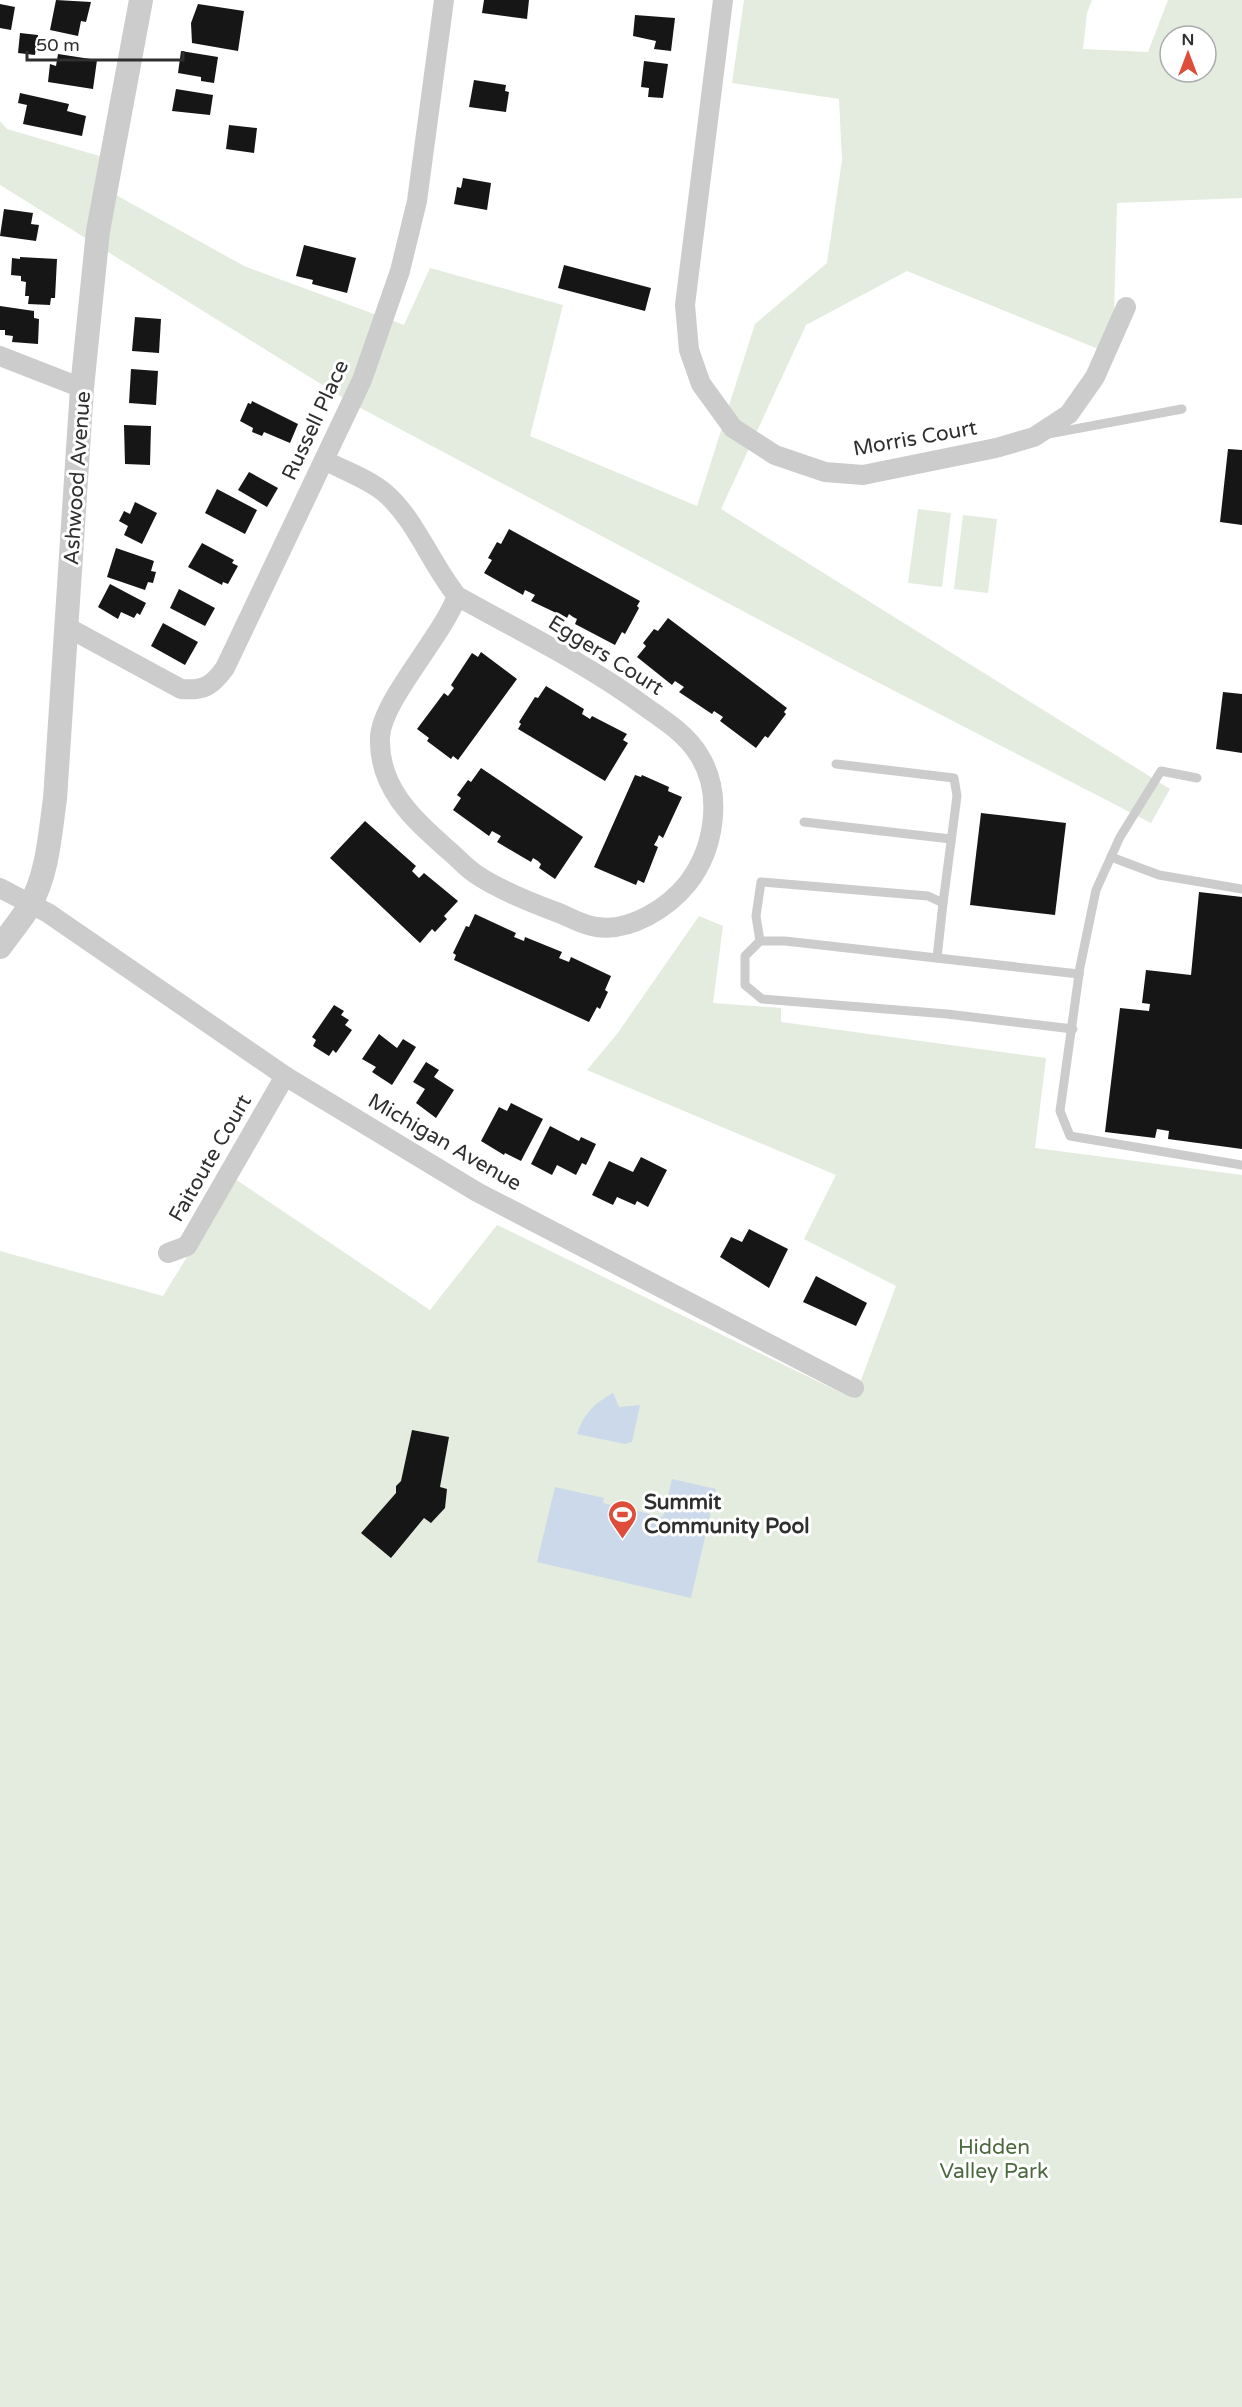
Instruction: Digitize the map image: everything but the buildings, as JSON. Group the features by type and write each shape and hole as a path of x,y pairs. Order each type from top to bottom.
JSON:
{"street":[{"name":"Ashwood Avenue","path":"0,947 30,905 38,888 49,846 67,627 82,388 98,231 141,0"},
{"name":"Russell Place","path":"67,627 181,689 197,691 212,686 225,668 362,380 400,271 417,201 444,0"},
{"name":"Morris Court","path":"723,0 685,304 689,350 701,384 733,428 775,455 825,472 863,474 996,448 1034,436 1069,414 1095,377 1126,307"},
{"path":"0,356 82,388"},
{"name":"Eggers Court","path":"324,460 383,491 399,506 440,575 457,596 612,682 675,728 699,755 710,782 713,814 708,849 688,882 667,904 640,922 597,928 540,906 478,876 410,816 393,791 383,767 380,735 389,708 438,633 457,596"},
{"name":"Michigan Avenue","path":"0,888 48,913 285,1076 477,1192 854,1388"},
{"name":"Faitoute Court","path":"168,1253 187,1246 285,1076"}],"lane":[{"path":"1034,436 1182,409"},
{"path":"836,764 954,778 957,796 937,958"},
{"path":"1197,778 1161,771 1120,837 1096,890 1079,974 1060,1111 1070,1136 1242,1164"},
{"path":"804,822 951,839"},
{"path":"1111,856 1160,875 1242,889"},
{"path":"760,941 756,916 761,882 928,896 943,903"},
{"path":"1073,1029 947,1014 762,999 746,985 746,956 760,941 785,941 1079,974"}],"green space":[{"path":"744,0 1092,0 1087,13 1083,49 1148,52 1158,26 1158,84 1218,84 1218,24 1159,24 1168,0 1242,0 1242,198 1117,203 1113,355 907,271 806,325 721,509 1170,789 1151,823 852,669 353,404 0,185 0,121 7,129 113,160 107,190 244,266 404,325 430,268 563,305 530,436 697,506 755,324 827,263 842,160 839,99 732,83"},
{"path":"918,509 951,513 942,587 908,583"},
{"path":"963,515 997,519 988,593 954,589"},
{"name":"Hidden Valley Park","path":"699,916 723,926 713,1003 781,1008 781,1022 1046,1058 1035,1148 1242,1175 1242,2407 0,2407 0,1251 163,1296 235,1179 430,1310 497,1225 854,1399 896,1286 804,1239 836,1175 587,1070 617,1034"}],"water":[{"path":"613,1393 619,1407 640,1405 632,1442 625,1444 577,1434 590,1410"},
{"name":"Summit Community Pool","path":"672,1479 716,1489 691,1598 537,1562 555,1487 604,1498 603,1503 663,1517"}],"place":[{"name":"Summit Community Pool","path":"623,1540"}]}
